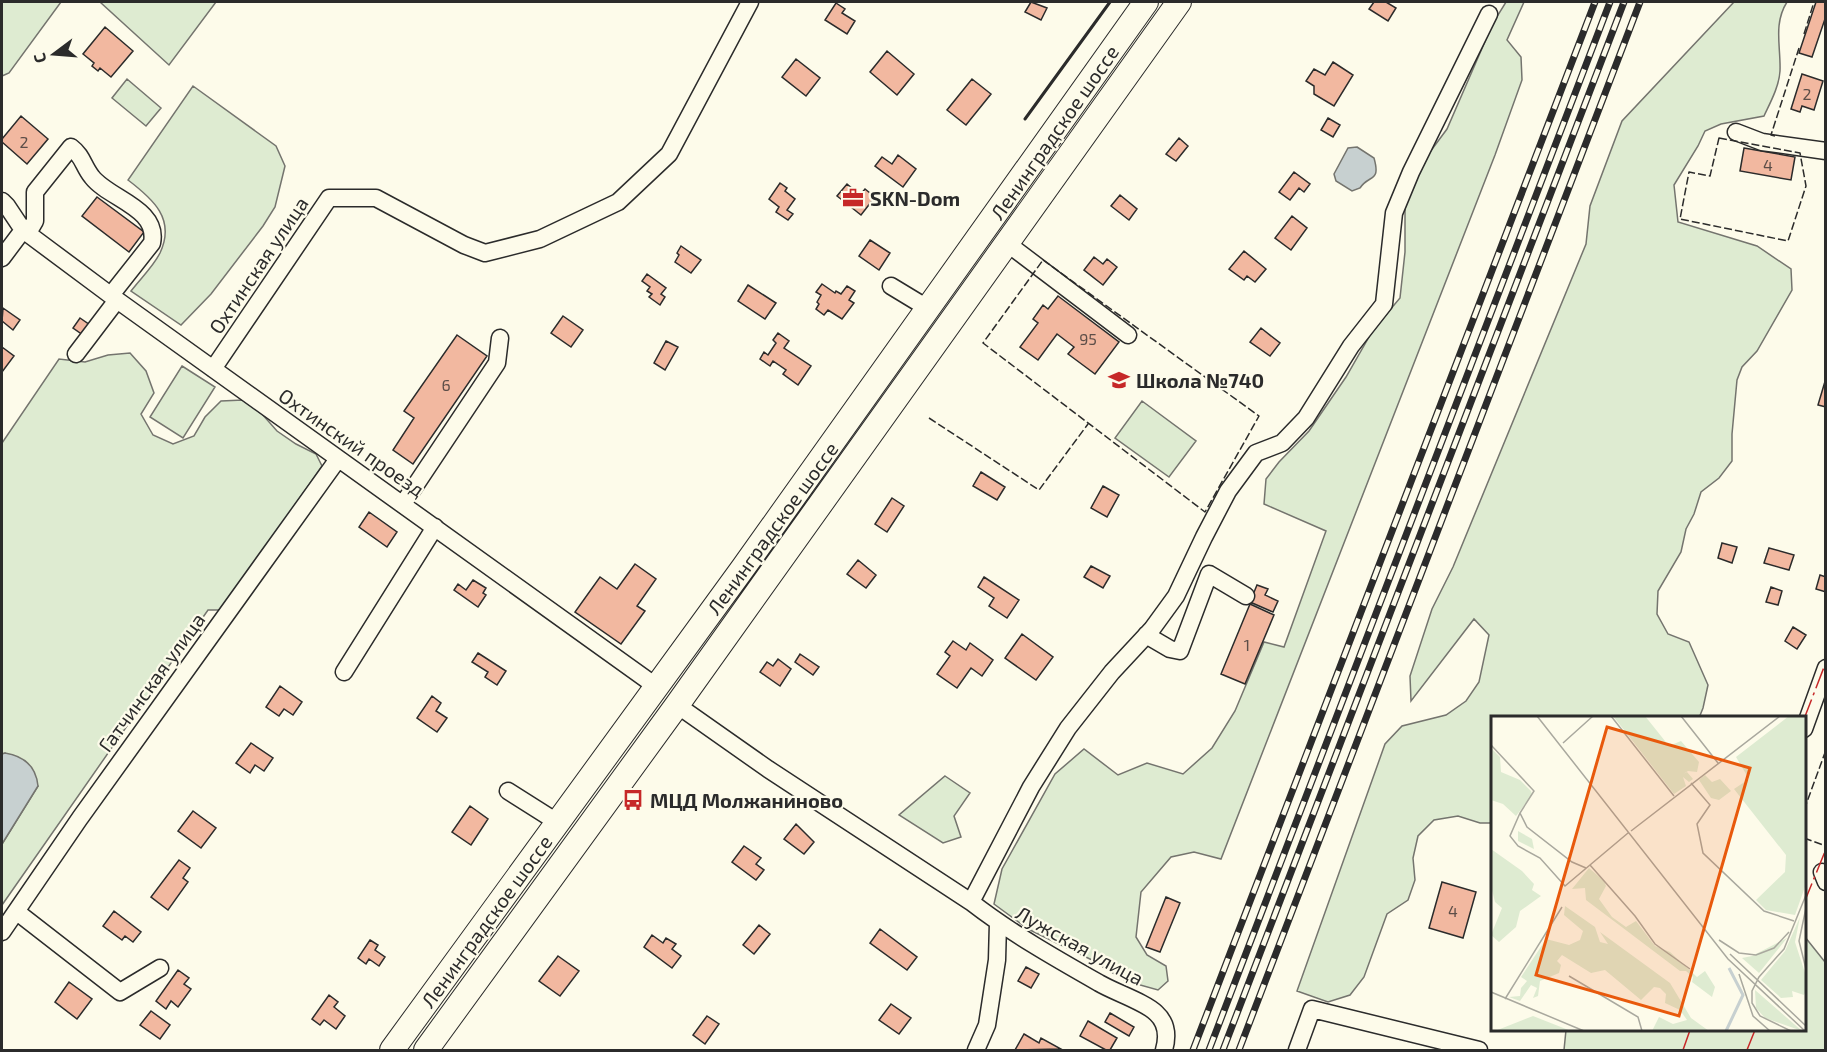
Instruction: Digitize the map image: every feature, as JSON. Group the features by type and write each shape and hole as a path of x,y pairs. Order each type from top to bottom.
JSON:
{"highway":[{"name":"Ленинградское шоссе","path":"392,1050 929,309 1146,2"},
{"name":"Ленинградское шоссе","path":"426,1050 677,705 1179,2"}],"street":[{"name":"Охтинская улица","path":"213,369 329,198 376,198 485,254 540,239 618,202 669,154 750,2"},
{"path":"971,902 1031,787 1068,728 1176,596 1228,491 1256,453 1281,442 1306,418 1351,346 1384,304 1394,213 1411,172 1489,14"},
{"path":"1736,132 1762,142 1826,151"},
{"path":"2,258 35,221 35,192 71,147 80,154 93,178 143,215 152,227 152,243 76,354"},
{"path":"2,201 25,231"},
{"name":"Охтинский проезд","path":"25,231 213,369 657,687"},
{"path":"1008,244 1128,335"},
{"path":"891,286 929,309"},
{"path":"403,504 497,363 500,338"},
{"name":"Гатчинская улица","path":"2,932 87,808 338,459"},
{"path":"344,672 435,527"},
{"path":"1146,635 1170,649 1180,651 1209,574 1246,596"},
{"path":"1806,723 1826,668"},
{"path":"677,705 768,769 971,902 998,923"},
{"path":"508,791 557,822"},
{"path":"17,912 120,992 160,968"},
{"name":"Лужская улица","path":"976,1050 987,1025 997,960 998,923 1101,985 1154,1010 1167,1030 1164,1050"},
{"path":"1297,1050 1312,1009 1479,1050"}],"green space":[{"path":"2,2 61,2 9,73 2,76"},
{"path":"100,2 216,2 169,65"},
{"path":"1506,2 1524,2 1507,40 1521,57 1522,80 1495,155 1221,859 1194,852 1171,857 1141,892 1136,937 1147,955 1166,966 1168,981 1158,990 1126,981 1092,960 1028,929 994,904 1002,869 1055,774 1084,749 1118,775 1147,763 1183,774 1212,748 1235,711 1264,642 1284,647 1326,531 1264,504 1266,479 1309,431 1346,377 1373,330 1400,298 1405,252 1405,208 1412,186 1421,164 1447,129 1493,23"},
{"path":"1734,2 1787,2 1779,27 1778,83 1764,116 1721,124 1705,131 1674,185 1678,222 1757,246 1791,269 1792,290 1757,351 1742,367 1737,380 1732,461 1719,478 1701,492 1686,529 1681,552 1658,591 1657,614 1668,634 1689,642 1708,685 1703,708 1700,716 1491,716 1491,823 1480,823 1458,816 1434,820 1418,836 1413,858 1415,880 1408,900 1387,914 1364,977 1350,995 1328,1002 1297,991 1385,744 1402,726 1446,715 1466,701 1479,682 1489,635 1474,619 1411,701 1410,676 1432,609 1453,567 1586,244 1590,206 1622,121"},
{"path":"127,79 161,108 146,126 112,98"},
{"path":"193,86 276,146 285,166 275,207 263,226 211,294 181,325 131,291 160,253 165,230 163,220 153,202 128,180"},
{"path":"130,353 146,371 154,393 141,414 153,435 173,444 194,436 205,417 221,401 243,400 262,414 277,431 316,454 322,466 222,610 208,610 2,905 2,844 38,786 5,753 2,754 2,443 59,359 85,362 108,355"},
{"path":"182,366 215,387 183,438 150,417"},
{"path":"1142,401 1196,441 1169,477 1115,438"},
{"path":"945,776 970,793 954,816 961,837 943,843 899,815"},
{"path":"1806,938 1825,962 1825,1050 1564,1050 1566,1031 1806,1031"}],"shaded area":[{"path":"1357,147 1374,158 1376,171 1375,175 1360,188 1352,191 1336,181 1334,174 1348,148"},
{"path":"5,753 28,763 35,773 38,786 2,844 2,754"}],"building":[{"path":"1031,2 1047,8 1041,20 1025,12"},
{"path":"1374,2 1386,2 1396,8 1388,21 1369,9"},
{"path":"1816,2 1826,2 1826,16 1812,57 1799,53"},
{"path":"836,3 845,9 842,13 855,21 847,34 825,20"},
{"path":"105,27 133,51 111,77 100,68 98,71 92,66 94,63 83,54"},
{"path":"887,51 914,74 897,95 870,72"},
{"path":"796,59 820,78 806,96 782,77"},
{"path":"1333,62 1353,75 1334,106 1314,94 1314,86 1306,81 1314,69 1325,75"},
{"path":"1802,74 1823,81 1814,110 1802,106 1800,112 1791,109"},
{"path":"972,79 991,94 966,125 947,110"},
{"path":"21,116 48,139 27,164 2,142"},
{"path":"1328,118 1340,125 1333,137 1321,130"},
{"path":"1179,138 1188,146 1176,161 1166,154"},
{"path":"1744,148 1795,157 1791,180 1740,171"},
{"path":"898,155 916,169 903,187 875,166 882,157 892,164"},
{"path":"1294,172 1310,184 1304,192 1299,188 1290,200 1279,192"},
{"path":"780,183 787,188 785,191 795,199 787,210 793,214 788,220 776,212 779,207 769,199"},
{"path":"847,184 860,195 865,189 875,197 861,215 837,196"},
{"path":"1120,195 1137,209 1129,220 1111,206"},
{"path":"97,197 144,232 129,252 82,216"},
{"path":"1292,216 1307,228 1291,250 1275,238"},
{"path":"870,240 890,253 879,270 859,256"},
{"path":"681,246 701,260 691,273 675,262"},
{"path":"1244,251 1266,269 1255,282 1247,276 1244,280 1229,269"},
{"path":"1094,257 1103,264 1107,259 1117,267 1103,285 1084,270"},
{"path":"647,274 666,288 661,294 665,297 660,305 649,297 652,294 647,291 650,287 642,281"},
{"path":"822,284 835,293 836,291 841,294 847,286 855,291 849,300 854,303 842,319 828,310 824,315 816,309 821,295 816,292"},
{"path":"748,285 776,303 765,319 738,301"},
{"path":"1058,296 1119,342 1095,374 1068,354 1074,347 1057,334 1038,360 1020,347 1038,323 1033,319 1043,305 1048,309"},
{"path":"3,308 20,320 13,330 2,321"},
{"path":"563,316 583,330 571,347 551,333"},
{"path":"80,318 90,325 83,335 73,328"},
{"path":"1261,328 1280,343 1270,356 1250,342"},
{"path":"778,333 789,341 784,348 811,366 798,385 783,374 786,370 773,361 770,366 760,359 764,352 768,355 776,343 773,340"},
{"path":"457,335 487,356 413,464 393,450 414,418 404,411"},
{"path":"666,341 678,347 665,370 654,363"},
{"path":"2,347 14,356 2,372"},
{"path":"1826,378 1826,407 1818,405"},
{"path":"981,472 1005,487 997,500 973,486"},
{"path":"1103,486 1119,495 1107,517 1091,508"},
{"path":"892,498 904,506 887,532 875,524"},
{"path":"369,512 397,532 387,547 359,527"},
{"path":"1722,543 1737,547 1732,563 1718,558"},
{"path":"1769,548 1794,555 1789,570 1764,563"},
{"path":"858,560 876,575 866,588 847,574"},
{"path":"635,564 656,579 637,606 645,611 621,644 575,612 600,577 617,589"},
{"path":"1091,566 1110,576 1103,588 1084,577"},
{"path":"1820,575 1826,577 1826,592 1816,589"},
{"path":"984,577 1019,600 1007,618 989,606 994,598 978,587"},
{"path":"473,580 486,588 483,593 486,595 478,607 454,590 458,584 466,590"},
{"path":"1257,585 1268,589 1265,595 1278,601 1273,612 1250,602"},
{"path":"1771,587 1782,591 1778,605 1766,602"},
{"path":"1250,604 1274,615 1245,684 1221,674"},
{"path":"1793,627 1806,635 1797,649 1785,641"},
{"path":"1022,634 1053,657 1036,680 1005,658"},
{"path":"953,641 966,650 970,643 993,660 982,676 971,668 957,688 937,674 950,656 945,652"},
{"path":"478,653 506,671 497,685 485,677 488,672 472,662"},
{"path":"800,654 819,667 813,675 795,662"},
{"path":"778,659 791,669 780,686 760,672 767,662 773,666"},
{"path":"280,686 302,702 293,715 284,709 279,716 266,707"},
{"path":"432,696 441,703 436,711 447,718 437,732 417,718"},
{"path":"251,743 273,758 264,771 255,765 250,773 236,763"},
{"path":"470,806 488,819 471,845 452,832"},
{"path":"193,811 216,828 201,848 178,831"},
{"path":"796,824 814,842 804,854 784,839"},
{"path":"744,846 761,858 756,864 764,870 756,880 732,862"},
{"path":"179,860 190,868 183,878 188,882 168,910 151,897"},
{"path":"1442,882 1476,892 1463,938 1429,928"},
{"path":"1166,897 1180,903 1160,952 1146,947"},
{"path":"114,911 141,932 133,942 125,936 122,940 103,926"},
{"path":"759,925 770,934 754,954 743,945"},
{"path":"880,929 917,957 907,970 870,943"},
{"path":"652,935 663,943 666,938 676,944 672,949 681,956 672,968 644,947"},
{"path":"370,940 378,945 375,950 385,957 379,966 369,959 366,964 358,958"},
{"path":"558,956 579,971 560,996 539,981"},
{"path":"1026,967 1039,974 1031,988 1018,981"},
{"path":"178,970 189,978 184,984 191,989 178,1007 171,1001 166,1009 156,1001"},
{"path":"69,982 92,999 77,1019 55,1002"},
{"path":"329,995 338,1002 334,1007 345,1016 336,1029 324,1020 320,1025 312,1019"},
{"path":"891,1004 911,1018 899,1034 879,1020"},
{"path":"151,1011 170,1025 160,1039 140,1025"},
{"path":"1110,1013 1134,1027 1129,1036 1105,1022"},
{"path":"707,1016 719,1024 705,1044 693,1035"},
{"path":"1088,1021 1117,1038 1110,1050 1080,1036"},
{"path":"1024,1034 1039,1043 1041,1038 1061,1049 1015,1050"}],"railway":[{"path":"1193,1050 1595,2"},
{"path":"1209,1050 1610,2"},
{"path":"1223,1050 1624,2"},
{"path":"1239,1050 1640,2"}],"fence":[{"path":"1804,34 1814,2"},
{"path":"1775,136 1771,135 1799,48"},
{"path":"1719,138 1800,153 1806,186 1788,241 1680,219 1689,172 1710,176 1719,138"},
{"path":"1043,260 1259,416 1205,512 983,343 1043,260"},
{"path":"929,418 1039,490 1088,424"},
{"path":"1806,805 1826,750"},
{"path":"1806,839 1826,846"}],"wall":[{"path":"1025,119 1110,2"}],"power":[{"path":"1805,716 1826,662"},
{"path":"1806,898 1826,849"},
{"path":"1683,1050 1690,1031"},
{"path":"1747,1050 1755,1031"}],"place":[{"name":"SKN-Dom","path":"853,198"},
{"name":"Школа №740","path":"1119,380"},
{"name":"МЦД Молжаниново","path":"633,800"}]}
